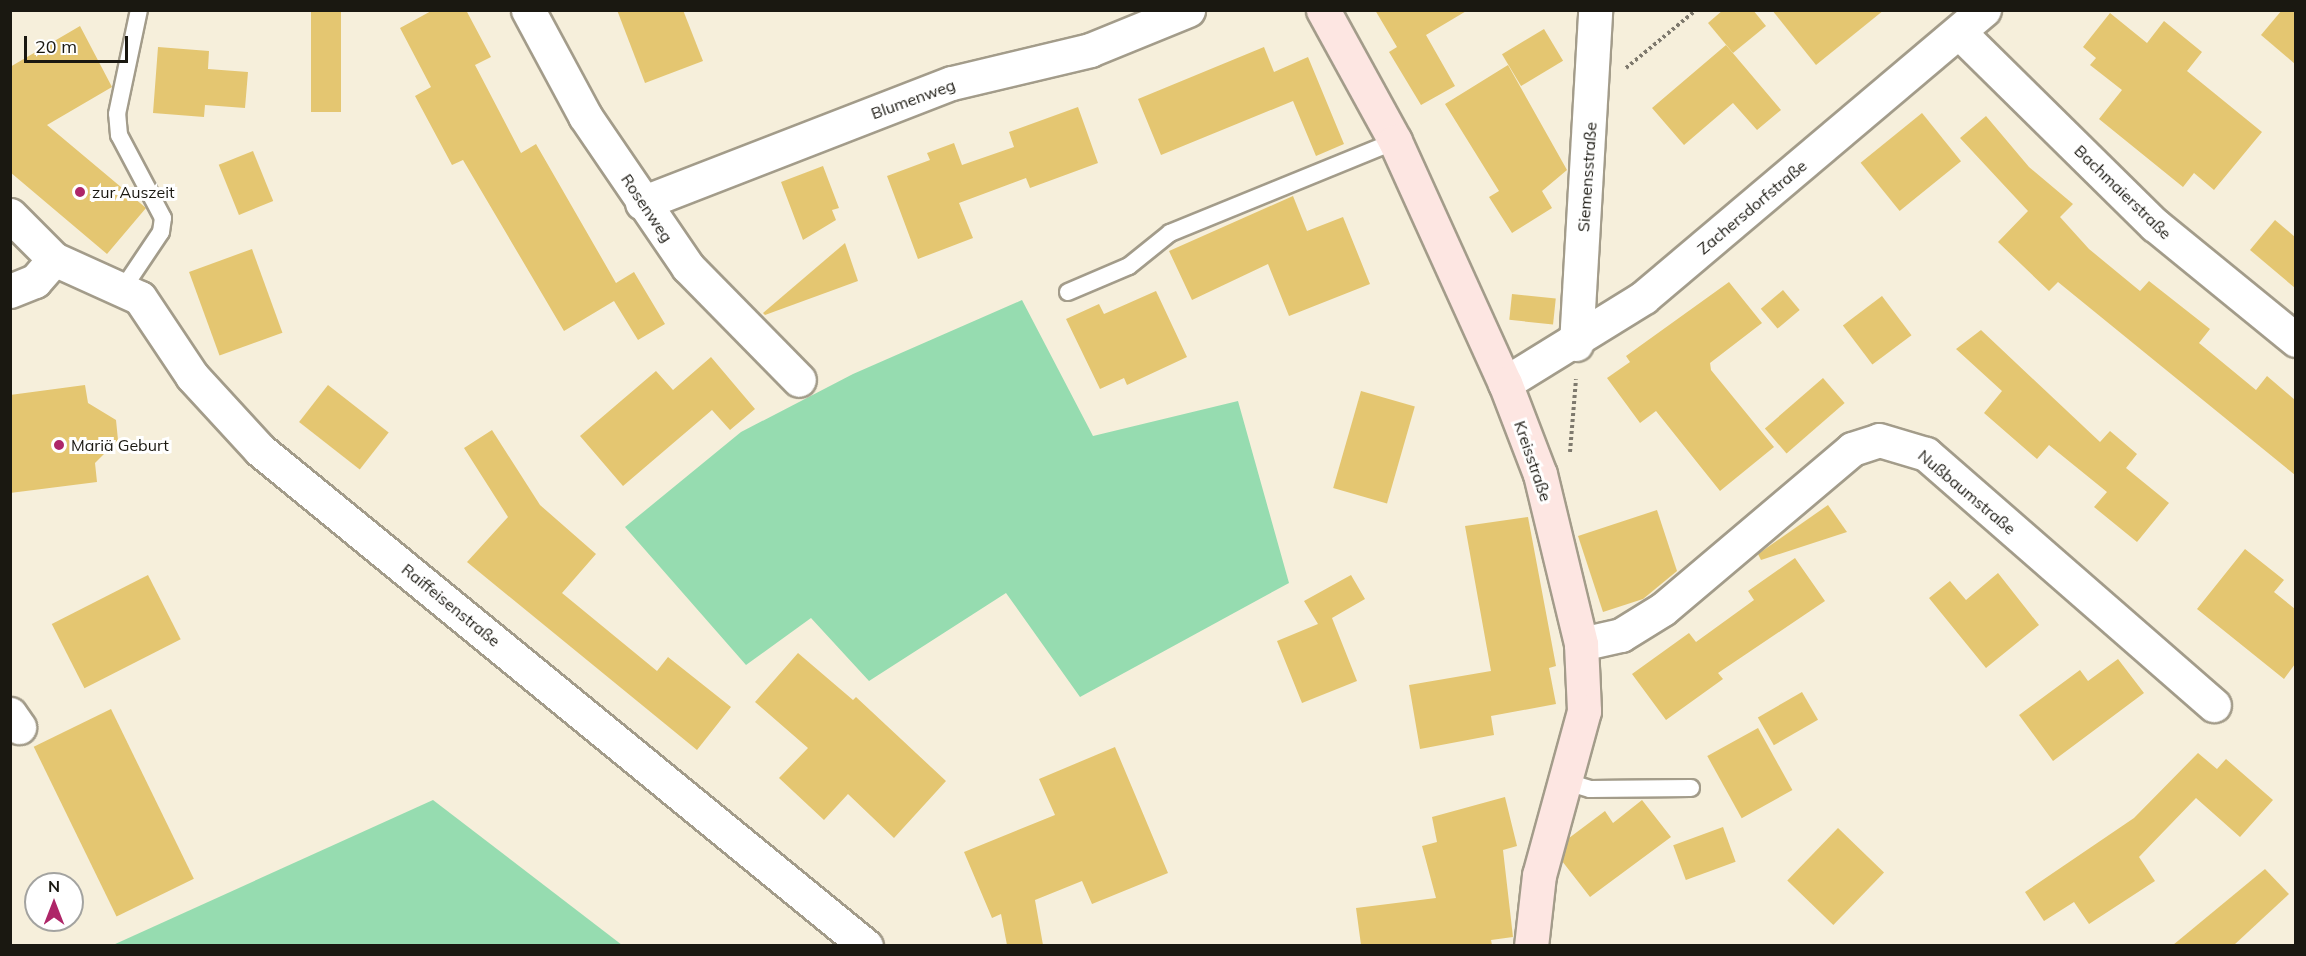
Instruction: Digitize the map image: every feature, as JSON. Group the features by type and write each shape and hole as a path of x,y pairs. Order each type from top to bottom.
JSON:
{"street":[{"name":"Rosenweg","path":"528,10 585,116 688,267 799,381"},
{"name":"Blumenweg","path":"642,202 952,83 1090,50 1188,10"},
{"name":"Kreisstraße","path":"1323,10 1395,141 1505,383 1540,474 1581,644 1584,711 1567,782 1539,875 1531,945"},
{"name":"Siemensstraße","path":"1576,344 1593,94 1595,10"},
{"name":"Zachersdorfstraße","path":"1505,383 1576,344 1644,297 1960,33 1984,10"},
{"name":"Bachmaierstraße","path":"1960,33 2155,225 2295,340"},
{"name":"Raiffeisenstraße","path":"10,215 54,259 88,277 124,287 155,313 192,376 260,450 866,945"},
{"path":"10,291 35,281 54,259"},
{"name":"Nußbaumstraße","path":"1581,644 1621,635 1663,609 1852,449 1878,440 1926,454 2214,705"}],"lane":[{"path":"124,287 161,232 162,218 119,135 117,114 139,10"},
{"path":"1068,291 1129,266 1170,233 1395,141"},
{"path":"1567,782 1590,789 1691,788"}],"path":[{"path":"1593,94 1696,10"},
{"path":"1570,456 1576,344"}],"green space":[{"path":"1022,300 1093,436 1238,401 1289,583 1080,697 1006,593 869,681 811,618 746,665 625,527 741,432 853,374"},
{"path":"433,800 622,945 113,945"}],"building":[{"path":"311,10 341,10 341,112 311,112"},
{"path":"433,10 466,10 491,57 475,65 521,153 536,144 616,283 634,272 665,324 638,340 614,301 564,331 463,160 452,165 415,96 431,87 400,28"},
{"path":"617,10 683,10 703,61 645,83"},
{"path":"1375,10 1468,10 1426,35 1455,86 1421,105 1389,52 1397,47"},
{"path":"1723,10 1753,10 1766,26 1733,53 1708,23"},
{"path":"1772,10 1884,10 1816,65"},
{"path":"2282,10 2295,10 2295,64 2261,35"},
{"path":"2110,13 2147,43 2164,21 2202,52 2187,71 2262,132 2214,190 2194,173 2183,187 2099,119 2122,90 2090,65 2096,58 2083,47"},
{"path":"80,26 112,87 47,125 146,208 107,254 10,172 10,67"},
{"path":"1544,29 1563,61 1521,86 1502,54"},
{"path":"1726,45 1781,110 1757,130 1733,103 1684,145 1652,108"},
{"path":"158,47 209,51 208,69 248,72 245,108 205,105 204,117 153,113"},
{"path":"1264,47 1274,72 1308,57 1344,144 1316,156 1293,101 1161,155 1138,99"},
{"path":"1508,65 1567,170 1542,191 1552,208 1512,233 1489,197 1499,191 1445,104"},
{"path":"1078,107 1098,163 1030,188 1026,178 959,203 973,238 918,259 887,176 930,160 927,153 954,143 962,165 1014,147 1009,132"},
{"path":"1922,113 1961,161 1900,211 1861,163"},
{"path":"1986,116 2029,167 2073,204 2060,217 2089,249 2140,291 2149,281 2210,329 2199,343 2256,390 2267,376 2295,400 2295,475 2058,282 2049,291 1998,242 2028,211 1960,138"},
{"path":"253,151 273,201 239,215 219,165"},
{"path":"823,166 839,208 832,210 836,220 803,240 781,182"},
{"path":"1293,196 1307,231 1343,217 1370,284 1289,316 1268,264 1192,300 1169,251"},
{"path":"2275,220 2295,237 2295,288 2250,250"},
{"path":"845,243 858,281 765,315 763,313"},
{"path":"252,249 282,333 219,356 189,272"},
{"path":"1729,282 1762,323 1710,363 1711,370 1774,447 1720,491 1656,411 1640,423 1607,378 1630,362 1626,356"},
{"path":"1783,290 1800,310 1777,329 1761,309"},
{"path":"1156,291 1187,357 1127,385 1124,378 1100,389 1066,319 1099,304 1104,314"},
{"path":"1512,294 1556,299 1553,324 1509,320"},
{"path":"1882,296 1911,335 1872,365 1843,325"},
{"path":"1981,330 2100,442 2110,431 2137,454 2126,468 2169,503 2137,542 2094,507 2107,492 2049,445 2037,459 1984,413 2002,391 1956,349"},
{"path":"711,357 755,409 730,430 712,410 623,486 580,436 656,371 673,390"},
{"path":"1823,378 1845,403 1787,453 1765,429"},
{"name":"Mariä Geburt","path":"85,385 88,403 116,420 118,440 95,463 97,482 10,493 10,395"},
{"path":"328,385 389,432 360,469 299,422"},
{"path":"1361,391 1415,406 1387,504 1333,488"},
{"path":"492,430 540,505 596,554 562,593 657,671 668,657 731,707 697,750 467,562 508,517 464,448"},
{"path":"1828,505 1847,532 1761,560 1758,554"},
{"path":"1657,510 1677,571 1643,599 1603,612 1578,536"},
{"path":"1528,517 1556,666 1549,668 1556,704 1491,716 1494,735 1420,749 1409,685 1491,671 1465,526"},
{"path":"2245,549 2284,580 2274,592 2295,609 2295,664 2284,679 2197,609"},
{"path":"1795,558 1825,601 1718,673 1723,679 1666,720 1632,674 1689,633 1696,642 1754,600 1748,591"},
{"path":"1998,573 2039,625 1986,668 1929,598 1950,581 1966,600"},
{"path":"148,575 181,639 84,688 52,624"},
{"path":"1351,575 1365,599 1332,618 1357,681 1302,703 1277,641 1318,624 1304,601"},
{"path":"798,653 853,700 856,697 946,781 894,838 848,794 824,820 779,778 808,748 755,702"},
{"path":"2118,659 2144,693 2053,761 2019,715 2080,670 2088,681"},
{"path":"1802,692 1818,720 1774,745 1758,718"},
{"path":"111,709 194,879 117,917 34,747"},
{"path":"1758,728 1792,790 1742,818 1707,756"},
{"path":"1115,747 1168,873 1092,904 1082,881 1035,900 1043,945 1007,945 1001,914 992,918 964,852 1055,815 1039,779"},
{"path":"2198,753 2217,769 2226,759 2273,800 2240,837 2196,798 2139,857 2155,881 2089,924 2074,902 2044,921 2025,892 2134,818"},
{"path":"1505,797 1517,846 1503,850 1513,937 1491,940 1492,945 1361,945 1356,908 1436,898 1422,846 1437,842 1432,817"},
{"path":"1642,800 1671,837 1590,897 1562,861 1569,838 1605,811 1613,823"},
{"path":"1723,827 1736,862 1686,880 1673,845"},
{"path":"1838,828 1884,872 1833,925 1787,881"},
{"path":"2265,869 2289,894 2234,945 2173,945"}],"place":[{"name":"zur Auszeit","path":"80,192"},
{"name":"Mariä Geburt","path":"59,445"}]}
